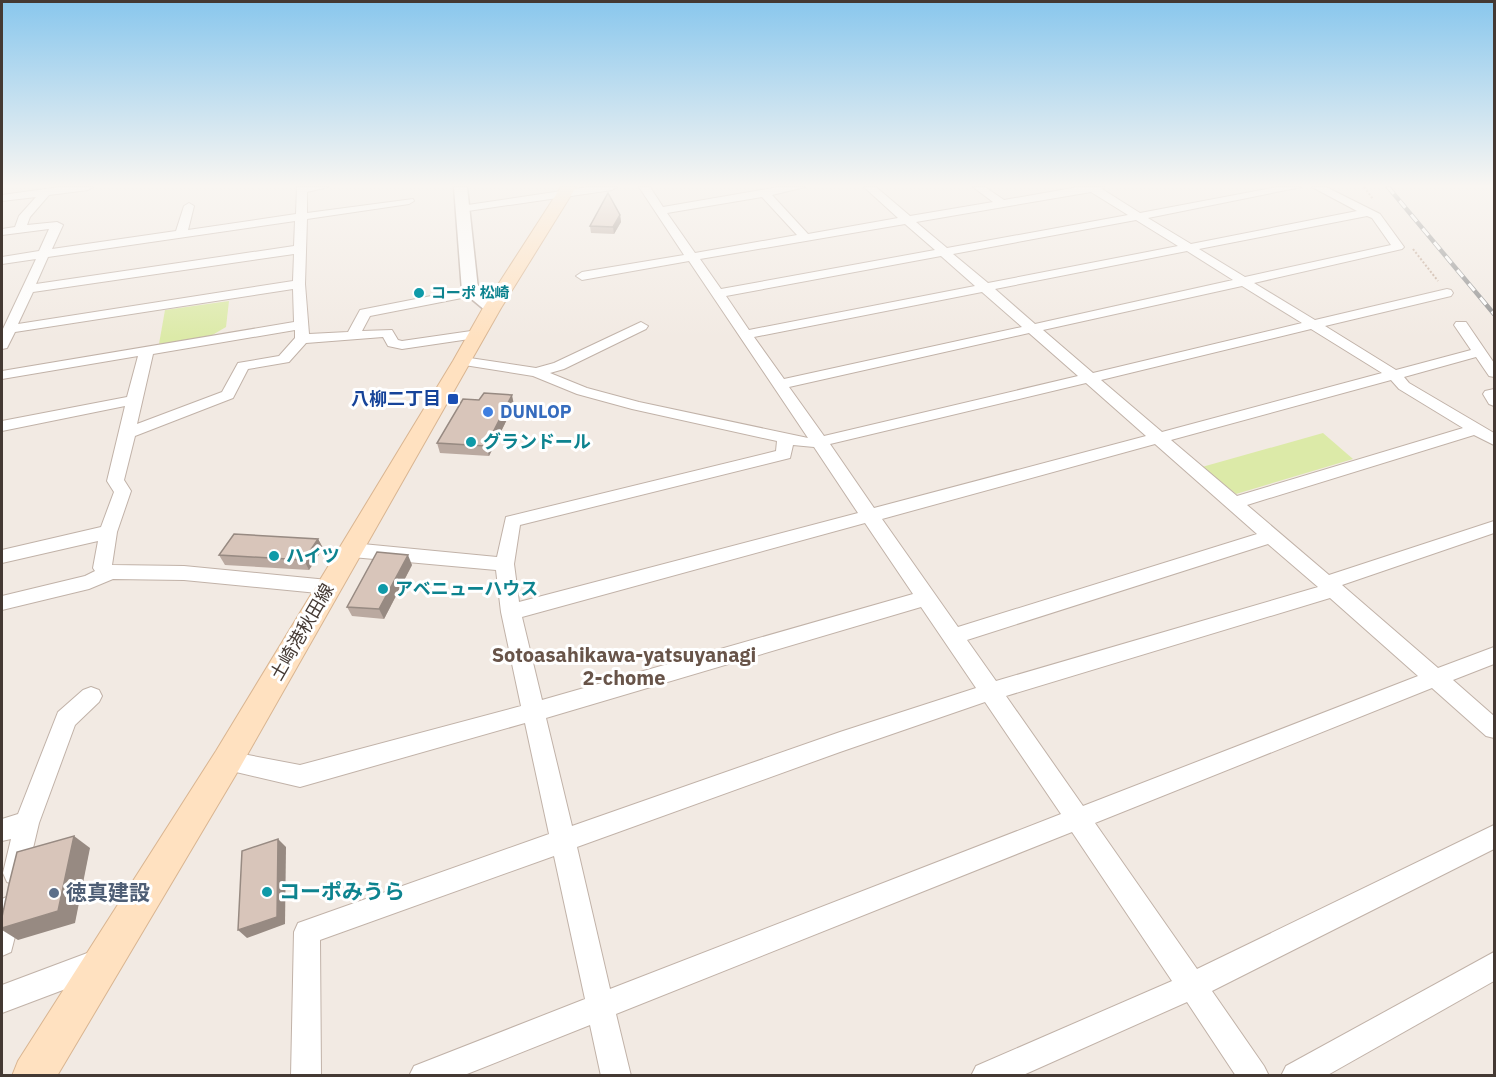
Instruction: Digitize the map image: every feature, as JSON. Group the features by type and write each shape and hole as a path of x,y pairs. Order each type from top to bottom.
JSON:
{"main road":[{"name":"土崎港秋田線","path":"33,1076 227,761 463,361 478,334 482,300 530,237"}],"street":[{"path":"2,345 52,237"},
{"path":"2,260 158,237"},
{"path":"128,433 228,396 243,366 284,359 301,332 299,284 301,237"},
{"path":"353,334 365,313 482,300 468,237"},
{"path":"678,237 1254,1076"},
{"path":"582,276 810,237"},
{"path":"926,237 1494,729"},
{"path":"717,294 1019,237"},
{"path":"1171,237 1393,374 1404,386 1494,440"},
{"path":"745,335 1236,237"},
{"path":"779,385 1398,247 1391,237"},
{"path":"28,289 301,249"},
{"path":"9,329 299,284"},
{"path":"463,361 536,372 582,391 637,406 807,443 1090,379 1447,293"},
{"path":"1461,325 1494,373"},
{"path":"536,372 559,366 640,326"},
{"path":"2,375 147,350 301,332 387,333 393,343 402,345 478,334"},
{"path":"147,350 115,481 123,491 108,532 102,568 111,572 184,573 328,587"},
{"path":"511,612 1479,352"},
{"path":"1494,393 1490,394 1494,401"},
{"path":"2,426 134,400"},
{"path":"1233,503 1476,429"},
{"path":"616,1076 511,612 505,564 512,521 784,454 784,438"},
{"path":"306,1076 307,932 840,742 990,692 1330,586 1494,527"},
{"path":"2,556 108,532"},
{"path":"952,637 1271,536"},
{"path":"352,550 505,564"},
{"path":"2,603 89,582 111,572"},
{"path":"227,761 300,776 533,712 926,598"},
{"path":"424,1076 1494,655"},
{"path":"2,943 27,822 66,719 91,696"},
{"path":"2,830 27,822"},
{"path":"986,1076 1192,986 1494,837"},
{"path":"2,999 104,960"},
{"path":"1296,1076 1494,966"}],"path":[{"path":"1410,246 1447,293"}],"green space":[{"path":"229,301 226,327 209,337 159,344 165,310"},
{"path":"1323,433 1353,459 1236,494 1202,467"}],"building":[{"path":"484,393 512,395 486,446 437,443 463,399 479,400"},
{"path":"234,534 318,539 304,560 219,555"},
{"path":"377,552 408,555 379,609 347,607"},
{"path":"74,836 58,911 2,928 2,917 17,852"},
{"name":"コーポみうら","path":"278,839 277,917 238,930 242,851"}],"railway":[{"path":"1430,237 1494,314"}],"place":[{"name":"コーポ 松崎","path":"419,293"},
{"name":"八柳二丁目","path":"453,399"},
{"name":"DUNLOP","path":"488,412"},
{"name":"グランドール","path":"471,442"},
{"name":"ハイツ","path":"274,556"},
{"name":"アベニューハウス","path":"383,589"},
{"name":"コーポみうら","path":"267,892"},
{"name":"徳真建設","path":"54,893"}],"district":[{"name":"Sotoasahikawa-yatsuyanagi 2-chome","path":"624,666"}]}
